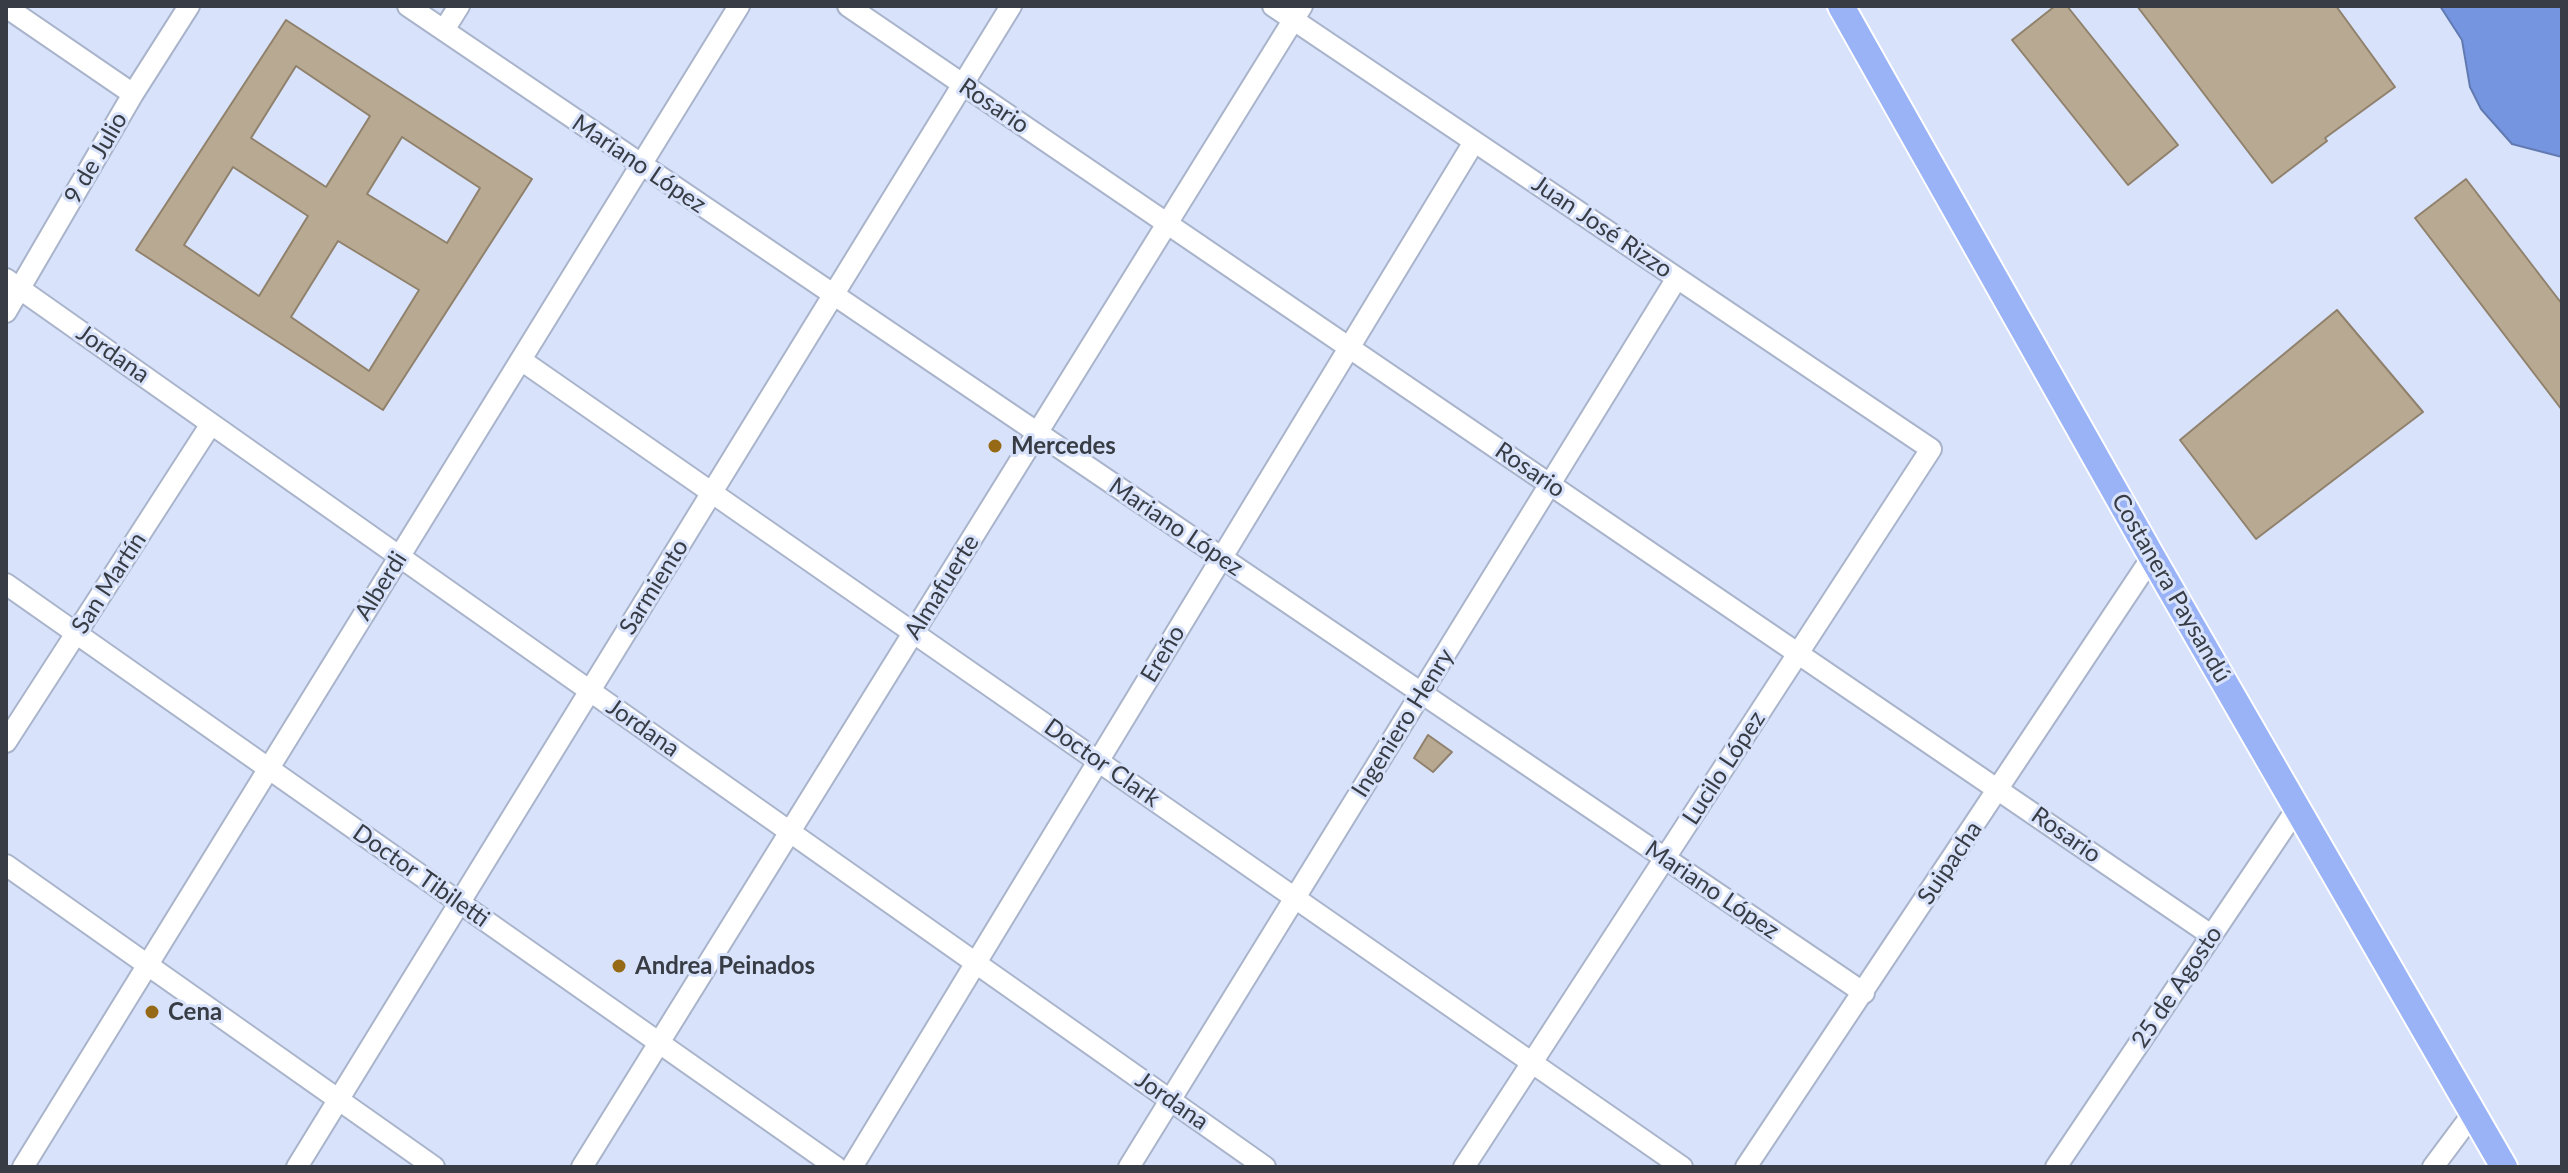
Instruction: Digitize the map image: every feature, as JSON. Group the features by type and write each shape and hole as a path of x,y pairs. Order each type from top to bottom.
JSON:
{"main road":[{"name":"Costanera Paysandú","path":"1841,6 2152,557 2504,1167"}],"street":[{"name":"9 de Julio","path":"6,312 13,284 189,6"},
{"name":"Mariano López","path":"408,6 1864,993"},
{"path":"444,30 459,6"},
{"name":"Alberdi","path":"22,1167 739,6"},
{"name":"Rosario","path":"848,6 2211,935"},
{"name":"Sarmiento","path":"297,1167 1011,6"},
{"name":"Juan José Rizzo","path":"1273,6 1298,13 1474,142 1931,449"},
{"path":"6,7 133,94"},
{"name":"Almafuerte","path":"582,1167 1298,13"},
{"name":"Ereño","path":"852,1167 1474,142"},
{"name":"Ingeniero Henry","path":"1129,1167 1677,278"},
{"name":"Jordana","path":"13,284 1265,1167"},
{"name":"Doctor Clark","path":"521,360 1682,1167"},
{"name":"San Martín","path":"6,742 211,424"},
{"name":"Lucilo López","path":"1464,1167 1931,449"},
{"name":"Suipacha","path":"1746,1167 2152,557"},
{"name":"Doctor Tibiletti","path":"6,584 836,1167"},
{"name":"25 de Agosto","path":"2056,1167 2298,807"},
{"path":"6,865 434,1167"},
{"path":"2433,1167 2474,1112"},
{"path":"6,1158 22,1167"}],"water":[{"path":"2440,6 2562,6 2562,157 2512,144 2481,109 2470,87 2462,40"}],"building":[{"path":"2055,6 2067,6 2178,145 2128,185 2012,40"},
{"path":"2137,6 2336,6 2395,87 2325,138 2327,141 2272,183"},
{"path":"286,20 532,179 383,410 136,250","holes":["296,66 370,116 326,187 251,138","402,137 480,188 447,243 367,194","233,167 308,216 259,296 184,245","338,241 419,290 369,371 291,317"]},
{"path":"2466,179 2562,304 2562,410 2415,218"},
{"path":"2337,310 2423,412 2256,539 2180,440"},
{"path":"1428,735 1452,752 1433,772 1414,758"}],"place":[{"name":"Mercedes","path":"995,446"},
{"name":"Andrea Peinados","path":"619,966"},
{"name":"Cena","path":"152,1012"}]}
